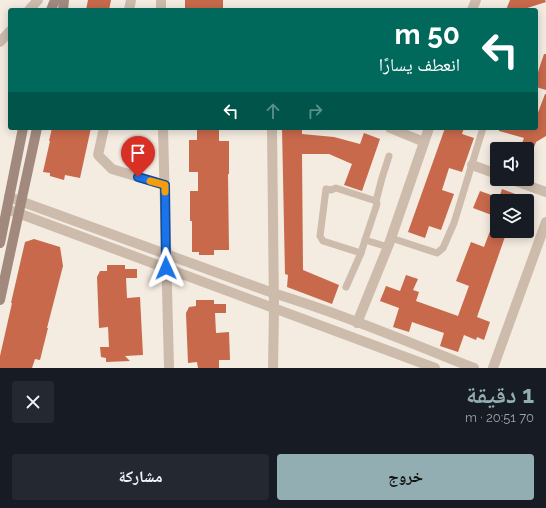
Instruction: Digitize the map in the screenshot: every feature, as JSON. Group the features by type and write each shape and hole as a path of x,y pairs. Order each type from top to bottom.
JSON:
{"street":[{"path":"31,8 38,0"},
{"path":"0,42 8,33"},
{"path":"0,243 23,130"},
{"path":"0,300 37,130"},
{"path":"104,130 98,156 112,169 165,185"},
{"path":"164,130 169,368"},
{"path":"272,130 274,308 273,368"},
{"path":"395,130 424,142"},
{"path":"357,322 389,242 428,130"},
{"path":"472,165 490,171"},
{"path":"529,186 546,192"},
{"path":"9,197 273,294 298,301 357,322 474,368"},
{"path":"7,209 435,368"},
{"path":"493,368 546,222"}],"lane":[{"path":"365,240 389,242 437,253 443,248 454,223 483,130"},
{"path":"346,287 361,253 377,204 376,200 389,156"},
{"path":"361,253 323,241 320,236 326,188 331,190 336,188 376,200"}],"building":[{"path":"88,0 111,0 109,8 86,8"},
{"path":"185,0 223,0 223,8 185,8"},
{"path":"510,0 545,0 546,2 527,8 507,8"},
{"path":"544,54 546,54 546,90 538,88 538,72"},
{"path":"546,94 546,136 536,142 534,148 534,142 522,142 524,138 499,131 499,130 538,130 538,113"},
{"path":"52,130 91,130 80,178 65,175 64,180 50,176 50,173 43,172"},
{"path":"197,130 219,130 219,141 229,141 229,250 214,250 214,255 199,255 199,252 192,252 190,191 198,191 198,172 189,172 189,140 197,140"},
{"path":"282,130 302,130 302,134 334,137 360,144 364,133 380,139 362,191 344,185 352,164 329,154 302,154 303,270 339,285 332,304 287,287 288,275 285,274"},
{"path":"444,130 463,130 462,134 474,138 462,172 449,168 442,190 454,194 441,230 429,226 425,238 408,232"},
{"path":"502,189 515,194 500,194"},
{"path":"480,191 490,195 490,214 473,208"},
{"path":"490,231 490,238 505,238 477,317 490,322 484,340 477,337 476,340 464,335 458,352 440,346 444,333 412,322 409,332 393,327 399,308 380,301 386,286 400,291 406,275 418,279 413,290 419,292 416,301 458,316 469,286 456,281 471,242 484,247"},
{"path":"34,239 60,247 63,266 40,360 35,359 32,368 0,368 0,356 25,242"},
{"path":"107,265 125,265 125,269 137,269 137,278 126,278 127,298 140,297 143,355 125,356 130,361 106,362 106,358 101,357 100,347 109,347 108,327 99,328 97,277 100,271 107,271"},
{"path":"196,300 214,300 214,304 226,304 226,313 215,313 216,333 229,332 230,360 219,360 219,368 198,368 197,362 188,363 186,313 189,307 196,306"}],"slow traffic":[{"path":"150,181 165,185 165,192"}],"route":[{"path":"138,177 165,185 166,268"}]}
